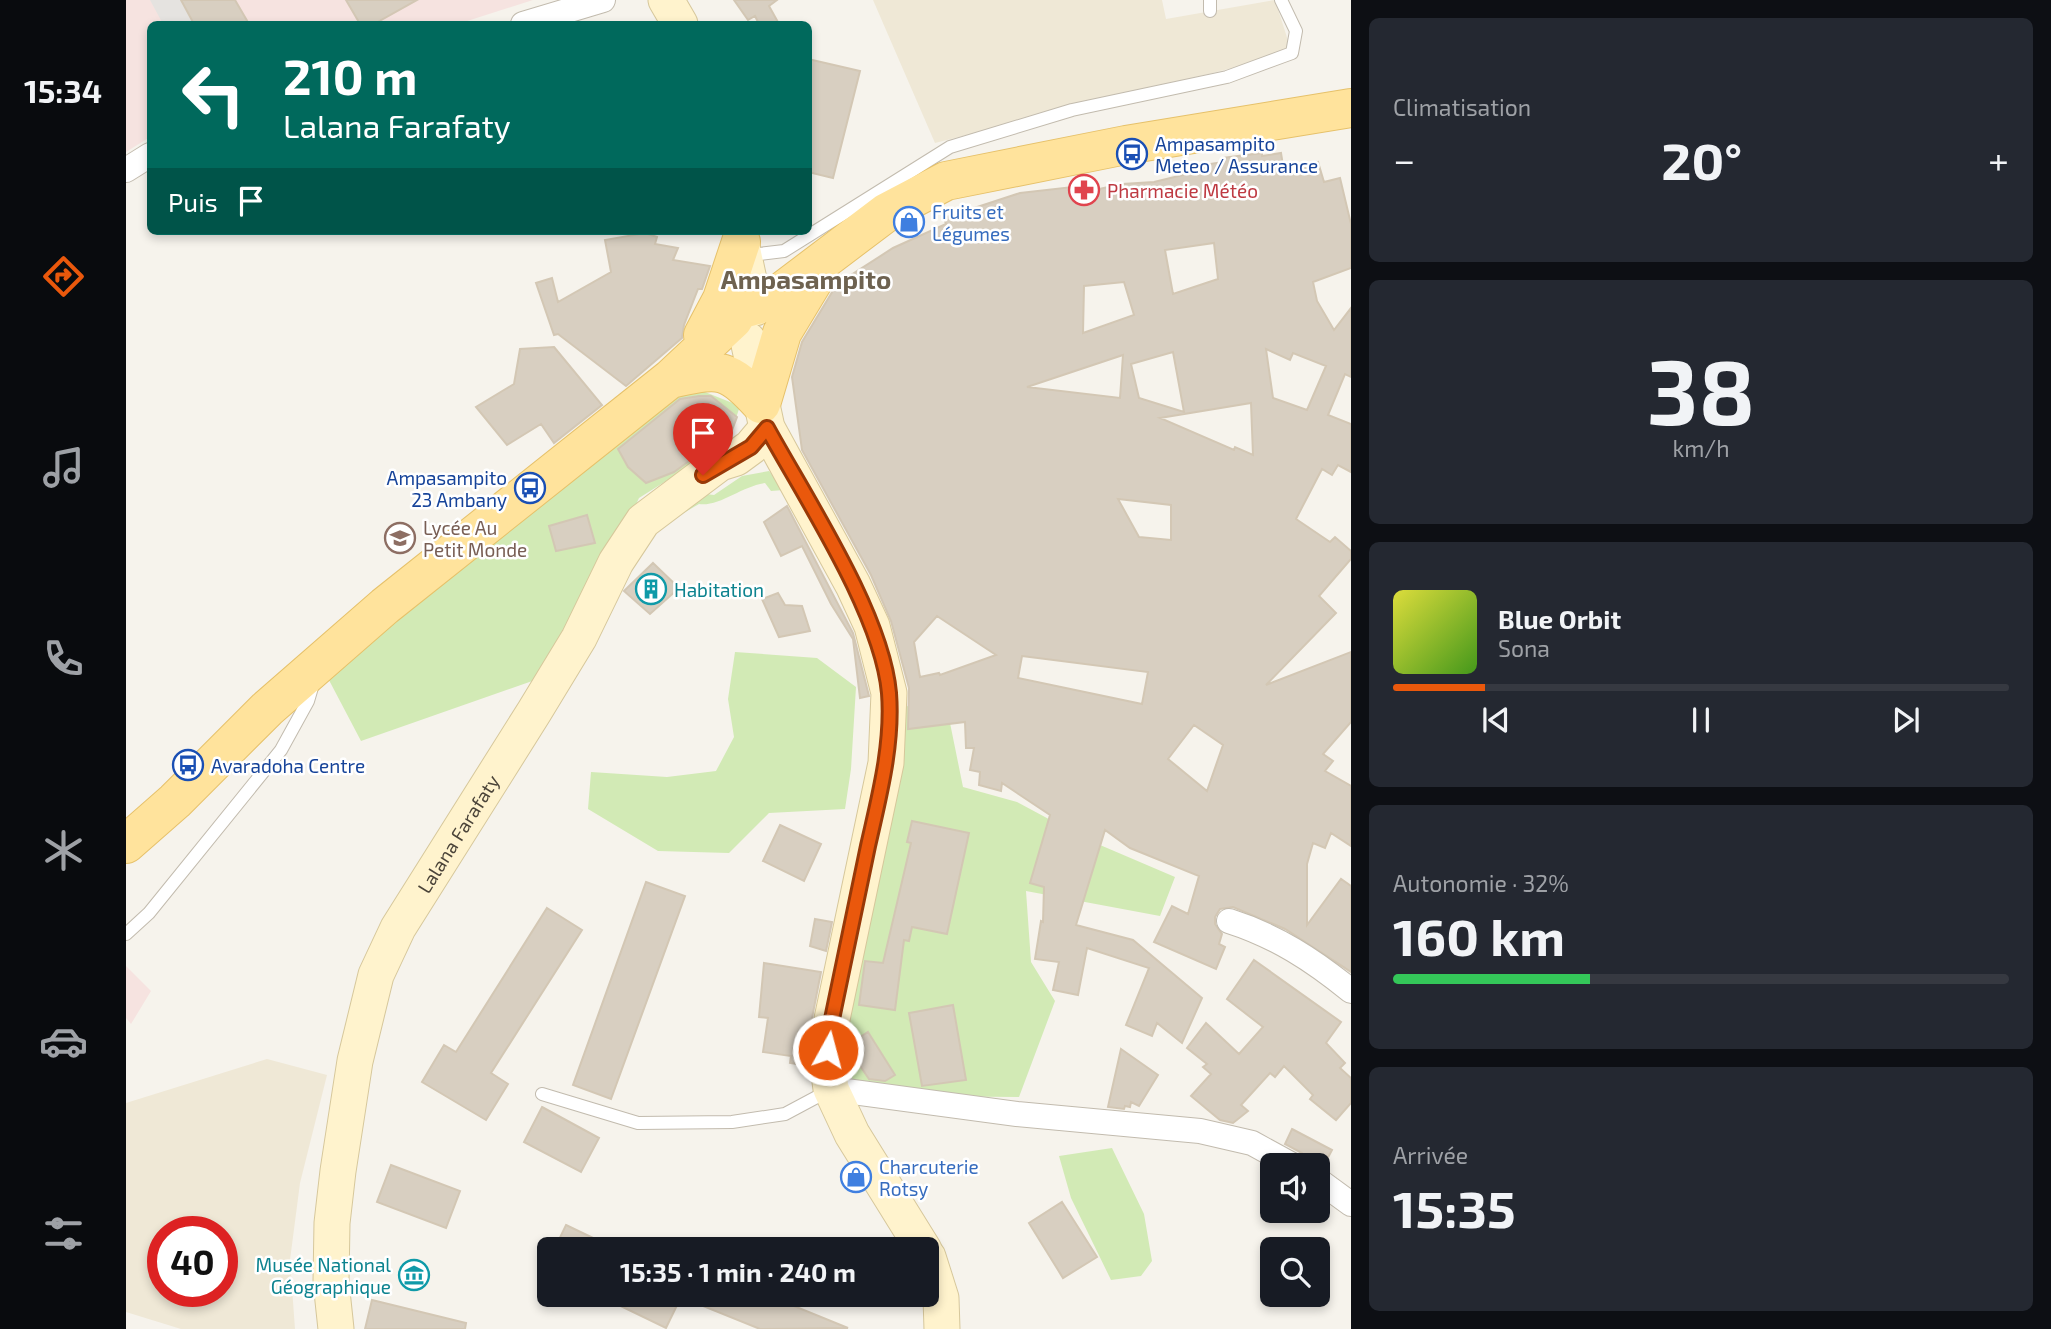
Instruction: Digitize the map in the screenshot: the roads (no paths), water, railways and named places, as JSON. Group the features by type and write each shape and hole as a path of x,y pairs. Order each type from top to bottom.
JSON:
{"main road":[{"path":"666,0 678,21"},
{"path":"126,844 175,801 267,709 487,522 670,379 750,324 895,207 946,181 1126,145 1351,108"},
{"path":"744,243 765,274 781,278 800,277 828,259"},
{"path":"744,243 750,324 764,416"},
{"path":"670,379 705,333 744,243"},
{"path":"764,416 782,333 828,259"},
{"path":"670,379 725,373 739,379 764,416 872,626 889,693 886,763 832,1019 828,1050 831,1089 852,1134 916,1237"},
{"name":"Lalana Farafaty","path":"336,1329 331,1282 332,1223 355,1061 376,975 398,928 558,672 617,562 643,521 720,463 736,458 751,447 764,416"}],"street":[{"path":"533,21 603,0"},
{"path":"126,170 147,157"},
{"path":"1229,921 1268,933 1321,967 1351,991"},
{"path":"831,1089 1017,1114 1200,1131 1252,1143 1270,1153"},
{"path":"1330,1189 1351,1204"}],"lane":[{"path":"812,231 843,208 950,147 1072,110 1227,77 1292,52 1296,30 1281,0"},
{"path":"744,243 784,251 806,235"},
{"path":"126,934 149,913 281,750 308,701 320,663"},
{"path":"542,1094 638,1123 732,1122 785,1114 831,1089"}],"place":[{"name":"Ampasampito Meteo / Assurance","path":"1132,154"},
{"name":"Pharmacie Météo","path":"1084,190"},
{"name":"Fruits et Légumes","path":"909,222"},
{"name":"Ampasampito 23 Ambany","path":"530,488"},
{"name":"Lycée Au Petit Monde","path":"400,538"},
{"name":"Habitation","path":"651,589"},
{"name":"Avaradoha Centre","path":"188,765"},
{"name":"Charcuterie Rotsy","path":"856,1177"},
{"name":"Musée National Géographique","path":"414,1275"}],"district":[{"name":"Ampasampito","path":"806,278"}]}
